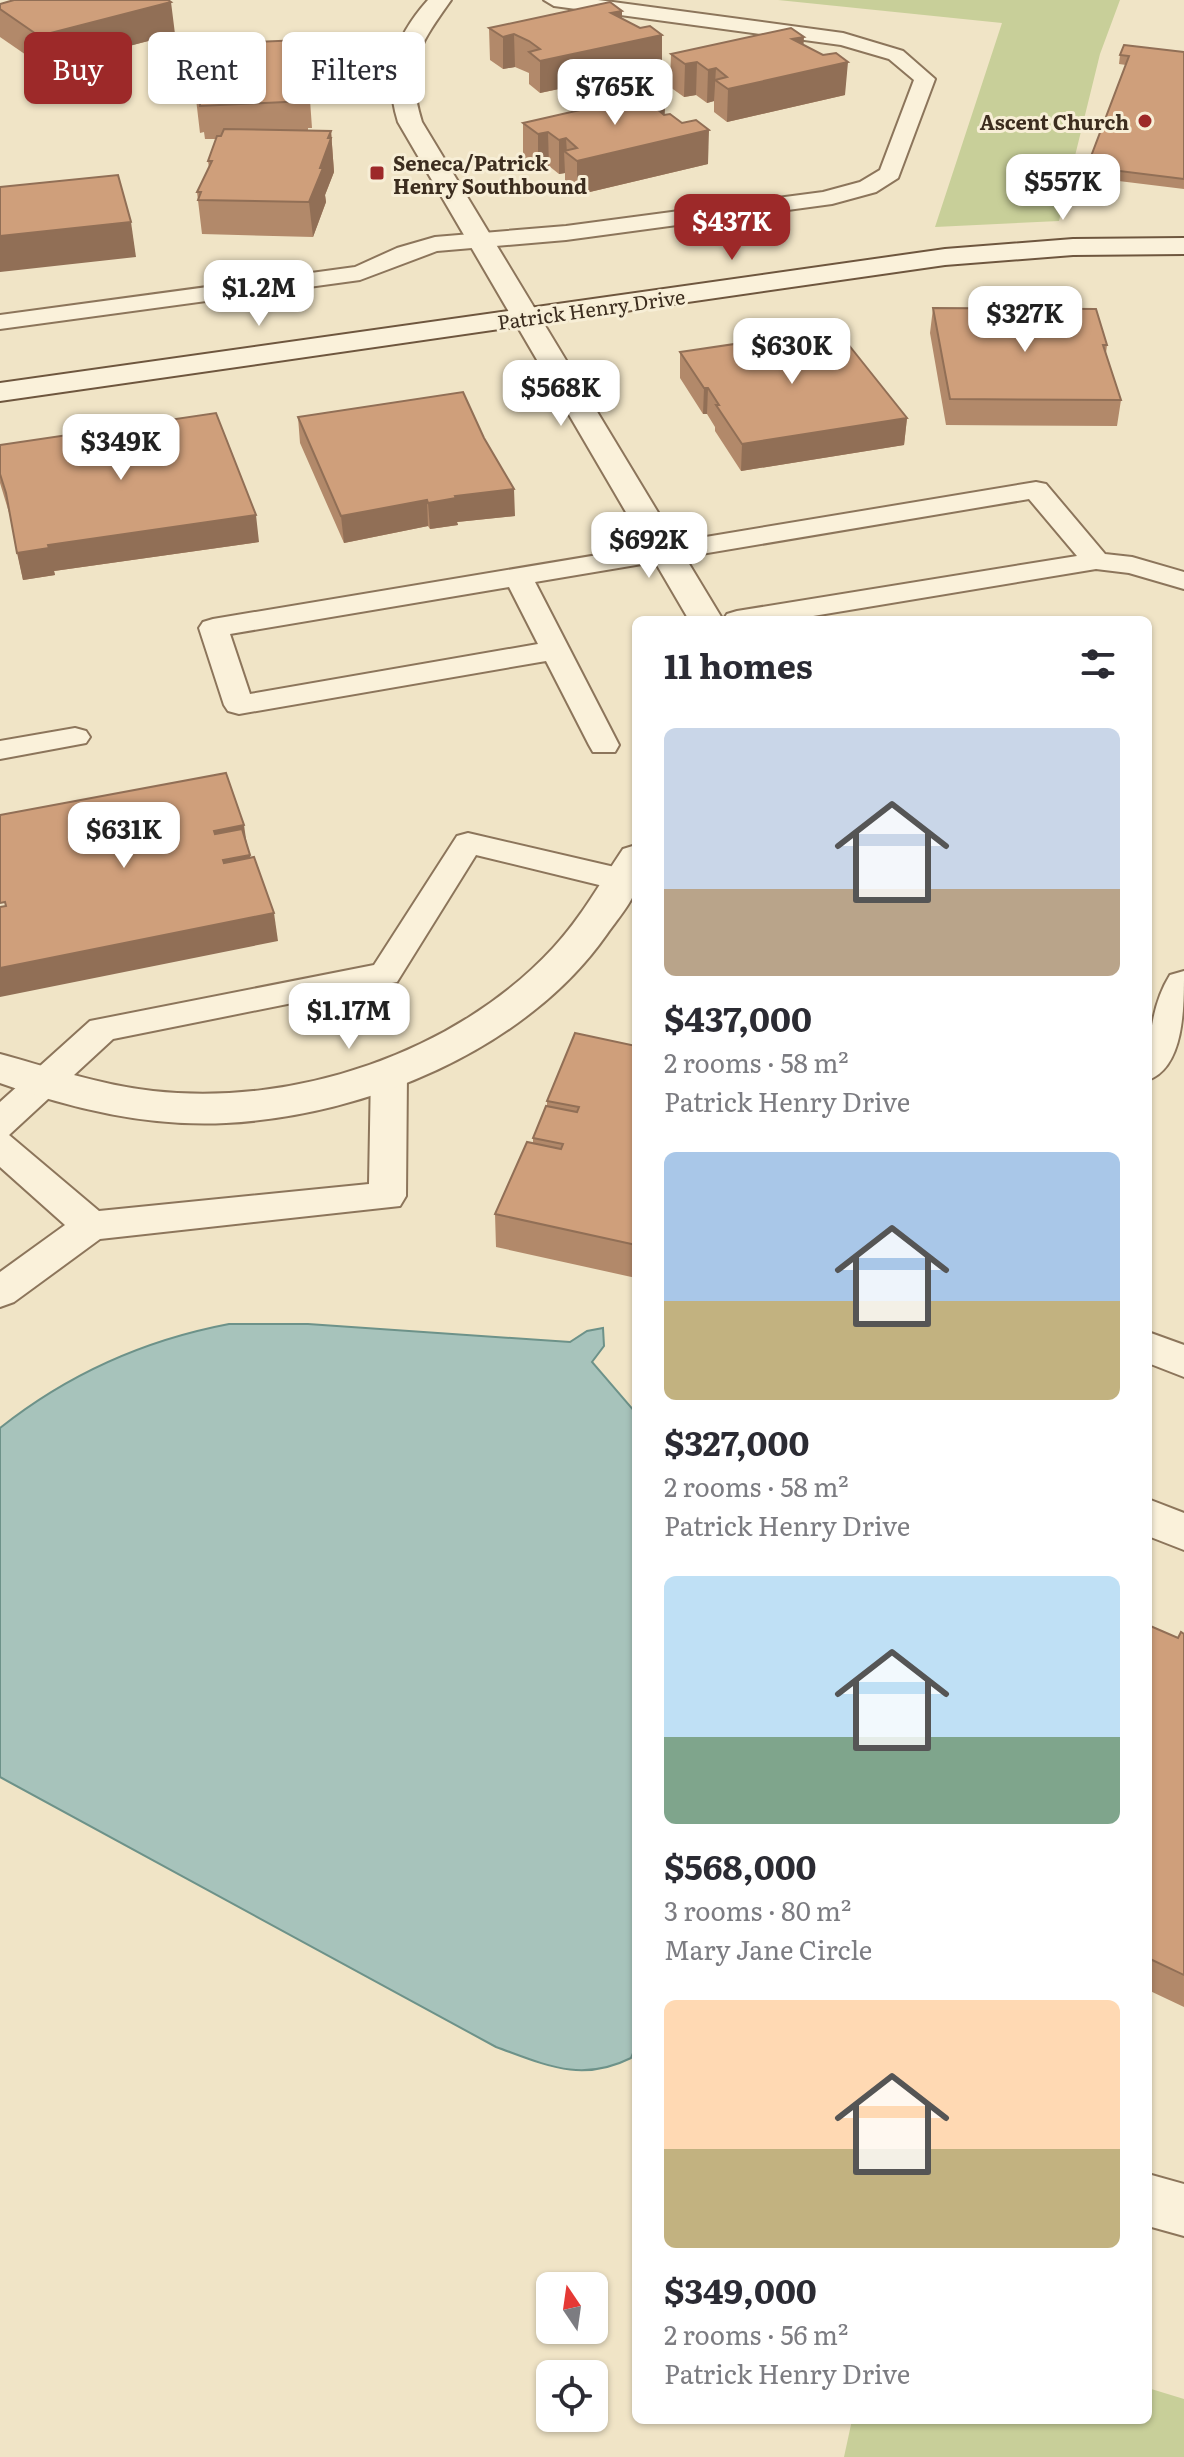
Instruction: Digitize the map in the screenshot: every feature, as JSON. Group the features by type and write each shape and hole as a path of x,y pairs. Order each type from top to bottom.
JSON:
{"street":[{"path":"440,0 406,45 400,91 410,122 477,240 704,616"},
{"name":"Patrick Henry Drive","path":"0,392 945,257 1073,247 1184,246"},
{"path":"0,1068 40,1083 129,1103 180,1108 271,1102 322,1093 389,1072 454,1043 522,999 556,969 631,873"},
{"path":"1152,1061 1173,1032 1184,984"}],"lane":[{"path":"0,322 360,273 405,253 435,244 566,233 824,199 868,187 890,173 925,79 896,55 843,39 554,0"},
{"path":"556,650 239,705 213,628 1036,490 1096,561"},
{"path":"761,616 1096,561 1132,565 1184,581"},
{"path":"518,577 604,745"},
{"path":"0,750 75,737"},
{"path":"0,1125 40,1083 102,1029 385,974 468,843 631,873"},
{"path":"0,1292 91,1226 387,1196 389,1072"},
{"path":"0,1146 91,1226"},
{"path":"1152,1349 1184,1361"},
{"path":"1152,1519 1184,1532"},
{"path":"1152,2201 1184,2210"}],"green space":[{"path":"778,0 1120,0 1100,54 1059,221 935,227 1002,23"},
{"path":"1152,2389 1184,2399 1184,2457 844,2457 851,2424 1152,2424"}],"water":[{"path":"229,1324 308,1324 570,1342 587,1331 603,1328 604,1346 592,1362 632,1408 631,2058 596,2069 564,2069 496,2047 0,1777 0,1428 53,1391 108,1362 167,1339"}],"building":[{"path":"14,0 171,2 55,32 33,32 0,9 0,4"},
{"path":"610,2 622,11 611,13 640,28 650,26 662,35 540,61 529,52 540,49 529,41 514,34 503,37 489,28"},
{"path":"791,28 804,37 792,39 823,55 836,53 848,62 728,89 715,80 727,77 716,68 708,70 697,62 685,64 671,54"},
{"path":"266,41 282,41 282,102 266,103"},
{"name":"Ascent Church","path":"1124,45 1184,52 1184,179 1087,167 1129,56 1120,55"},
{"path":"650,94 665,106 656,108 664,115 670,114 682,123 696,120 709,130 577,161 564,151 577,148 566,138 559,140 548,132 538,134 523,123"},
{"path":"200,104 242,104 200,106"},
{"path":"224,129 331,131 320,168 323,168 309,202 198,200 201,192 197,192 212,161 208,161 217,136 221,136"},
{"path":"118,175 131,222 0,236 0,187"},
{"path":"933,308 1096,309 1107,345 1103,345 1121,400 950,399"},
{"path":"836,329 907,418 742,444 708,388 704,388 680,352"},
{"path":"463,392 484,438 514,489 455,496 428,503 427,500 341,516 298,417"},
{"path":"216,413 256,515 48,545 49,548 17,553 0,474 0,445"},
{"path":"226,773 244,825 214,831 215,834 242,829 250,855 223,860 224,863 254,857 274,913 0,968 0,907 6,906 5,902 0,903 0,815"},
{"path":"575,1033 632,1045 632,1244 495,1214 527,1142 561,1149 563,1144 533,1138 546,1106 577,1112 579,1107 547,1101"},
{"path":"1152,1627 1178,1638 1181,1632 1184,1634 1184,1975 1152,1960"}],"place":[{"name":"Ascent Church","path":"1145,121"},
{"name":"Seneca/Patrick Henry Southbound","path":"377,173"}]}
